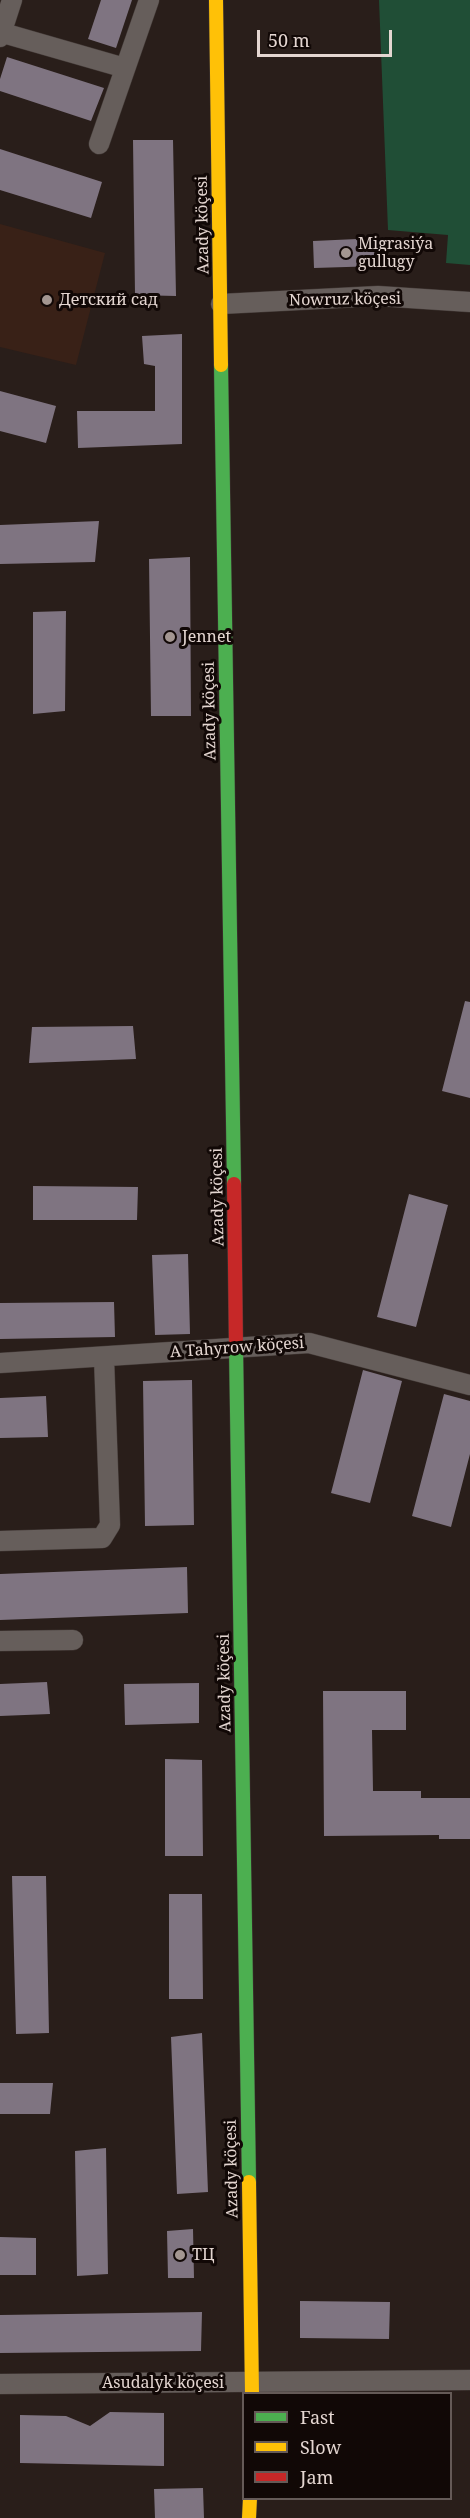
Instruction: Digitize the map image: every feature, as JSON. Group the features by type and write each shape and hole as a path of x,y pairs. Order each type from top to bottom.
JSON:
{"main road":[{"name":"Azady köçesi","path":"216,0 252,2388"},
{"path":"249,2518 250,2500"}],"street":[{"path":"12,0 0,34 125,68"},
{"path":"99,144 149,0"},
{"name":"Nowruz köçesi","path":"221,304 378,296 470,302"},
{"name":"A Tahyrow köçesi","path":"0,1363 309,1343 470,1385"},
{"path":"0,1541 102,1538 110,1525 104,1358"},
{"path":"0,1641 73,1640"},
{"name":"Asudalyk köçesi","path":"0,2384 252,2388 470,2380"}],"shaded area":[{"name":"Детский сад","path":"0,224 105,253 76,365 0,347"}],"green space":[{"path":"379,0 470,0 470,265 446,263 448,235 388,230"}],"building":[{"path":"101,0 132,0 116,48 88,39"},
{"path":"7,57 104,88 91,121 0,91 0,79"},
{"path":"133,140 173,140 176,296 135,295"},
{"path":"0,149 102,182 91,218 0,190"},
{"name":"Migrasiýa gullugy","path":"379,238 379,266 314,268 313,241"},
{"path":"182,334 182,444 78,448 77,411 155,411 155,366 144,364 142,336"},
{"path":"0,391 56,406 46,443 0,431"},
{"path":"99,521 95,562 0,564 0,525"},
{"name":"Jennet","path":"190,557 191,716 151,716 149,559"},
{"path":"66,611 65,711 33,714 33,612"},
{"path":"465,1001 470,1002 470,1098 442,1091"},
{"path":"133,1026 136,1059 29,1063 32,1027"},
{"path":"33,1186 138,1187 137,1220 33,1220"},
{"path":"409,1194 448,1205 416,1327 377,1317"},
{"path":"188,1254 190,1334 155,1335 152,1255"},
{"path":"114,1302 115,1337 0,1339 0,1303"},
{"path":"363,1370 402,1381 370,1503 331,1493"},
{"path":"192,1380 194,1525 145,1526 143,1381"},
{"path":"444,1394 470,1401 470,1454 451,1527 412,1516"},
{"path":"46,1396 48,1437 0,1438 0,1398"},
{"path":"187,1567 188,1613 0,1620 0,1574"},
{"path":"47,1682 50,1714 0,1716 0,1684"},
{"path":"199,1683 199,1723 125,1725 124,1684"},
{"path":"323,1691 406,1691 406,1730 372,1730 373,1791 421,1791 421,1798 470,1798 470,1839 439,1839 439,1835 324,1836"},
{"path":"165,1759 202,1760 203,1856 165,1856"},
{"path":"12,1876 46,1876 49,2033 16,2034"},
{"path":"169,1894 202,1894 203,1999 169,1999"},
{"path":"202,2033 208,2192 177,2194 171,2037"},
{"path":"0,2083 53,2083 50,2114 0,2114"},
{"path":"106,2148 108,2274 77,2276 75,2151"},
{"name":"ТЦ","path":"193,2229 194,2278 168,2278 167,2231"},
{"path":"0,2237 36,2238 36,2275 0,2275"},
{"path":"300,2301 390,2302 389,2339 300,2338"},
{"path":"202,2312 201,2351 0,2353 0,2315"},
{"path":"110,2412 164,2413 164,2466 20,2463 20,2415 66,2416 90,2426"},
{"path":"203,2488 204,2518 155,2518 154,2489"}],"traffic: fast":[{"path":"221,365 234,1184"},
{"path":"236,1347 249,2182"}],"traffic: slow":[{"path":"216,0 221,365"},
{"path":"249,2182 252,2392"},
{"path":"249,2518 250,2500"}],"traffic: jam":[{"path":"234,1184 236,1347"}],"place":[{"name":"Migrasiýa gullugy","path":"346,253"},
{"name":"Детский сад","path":"47,300"},
{"name":"Jennet","path":"170,637"},
{"name":"ТЦ","path":"180,2255"}]}
